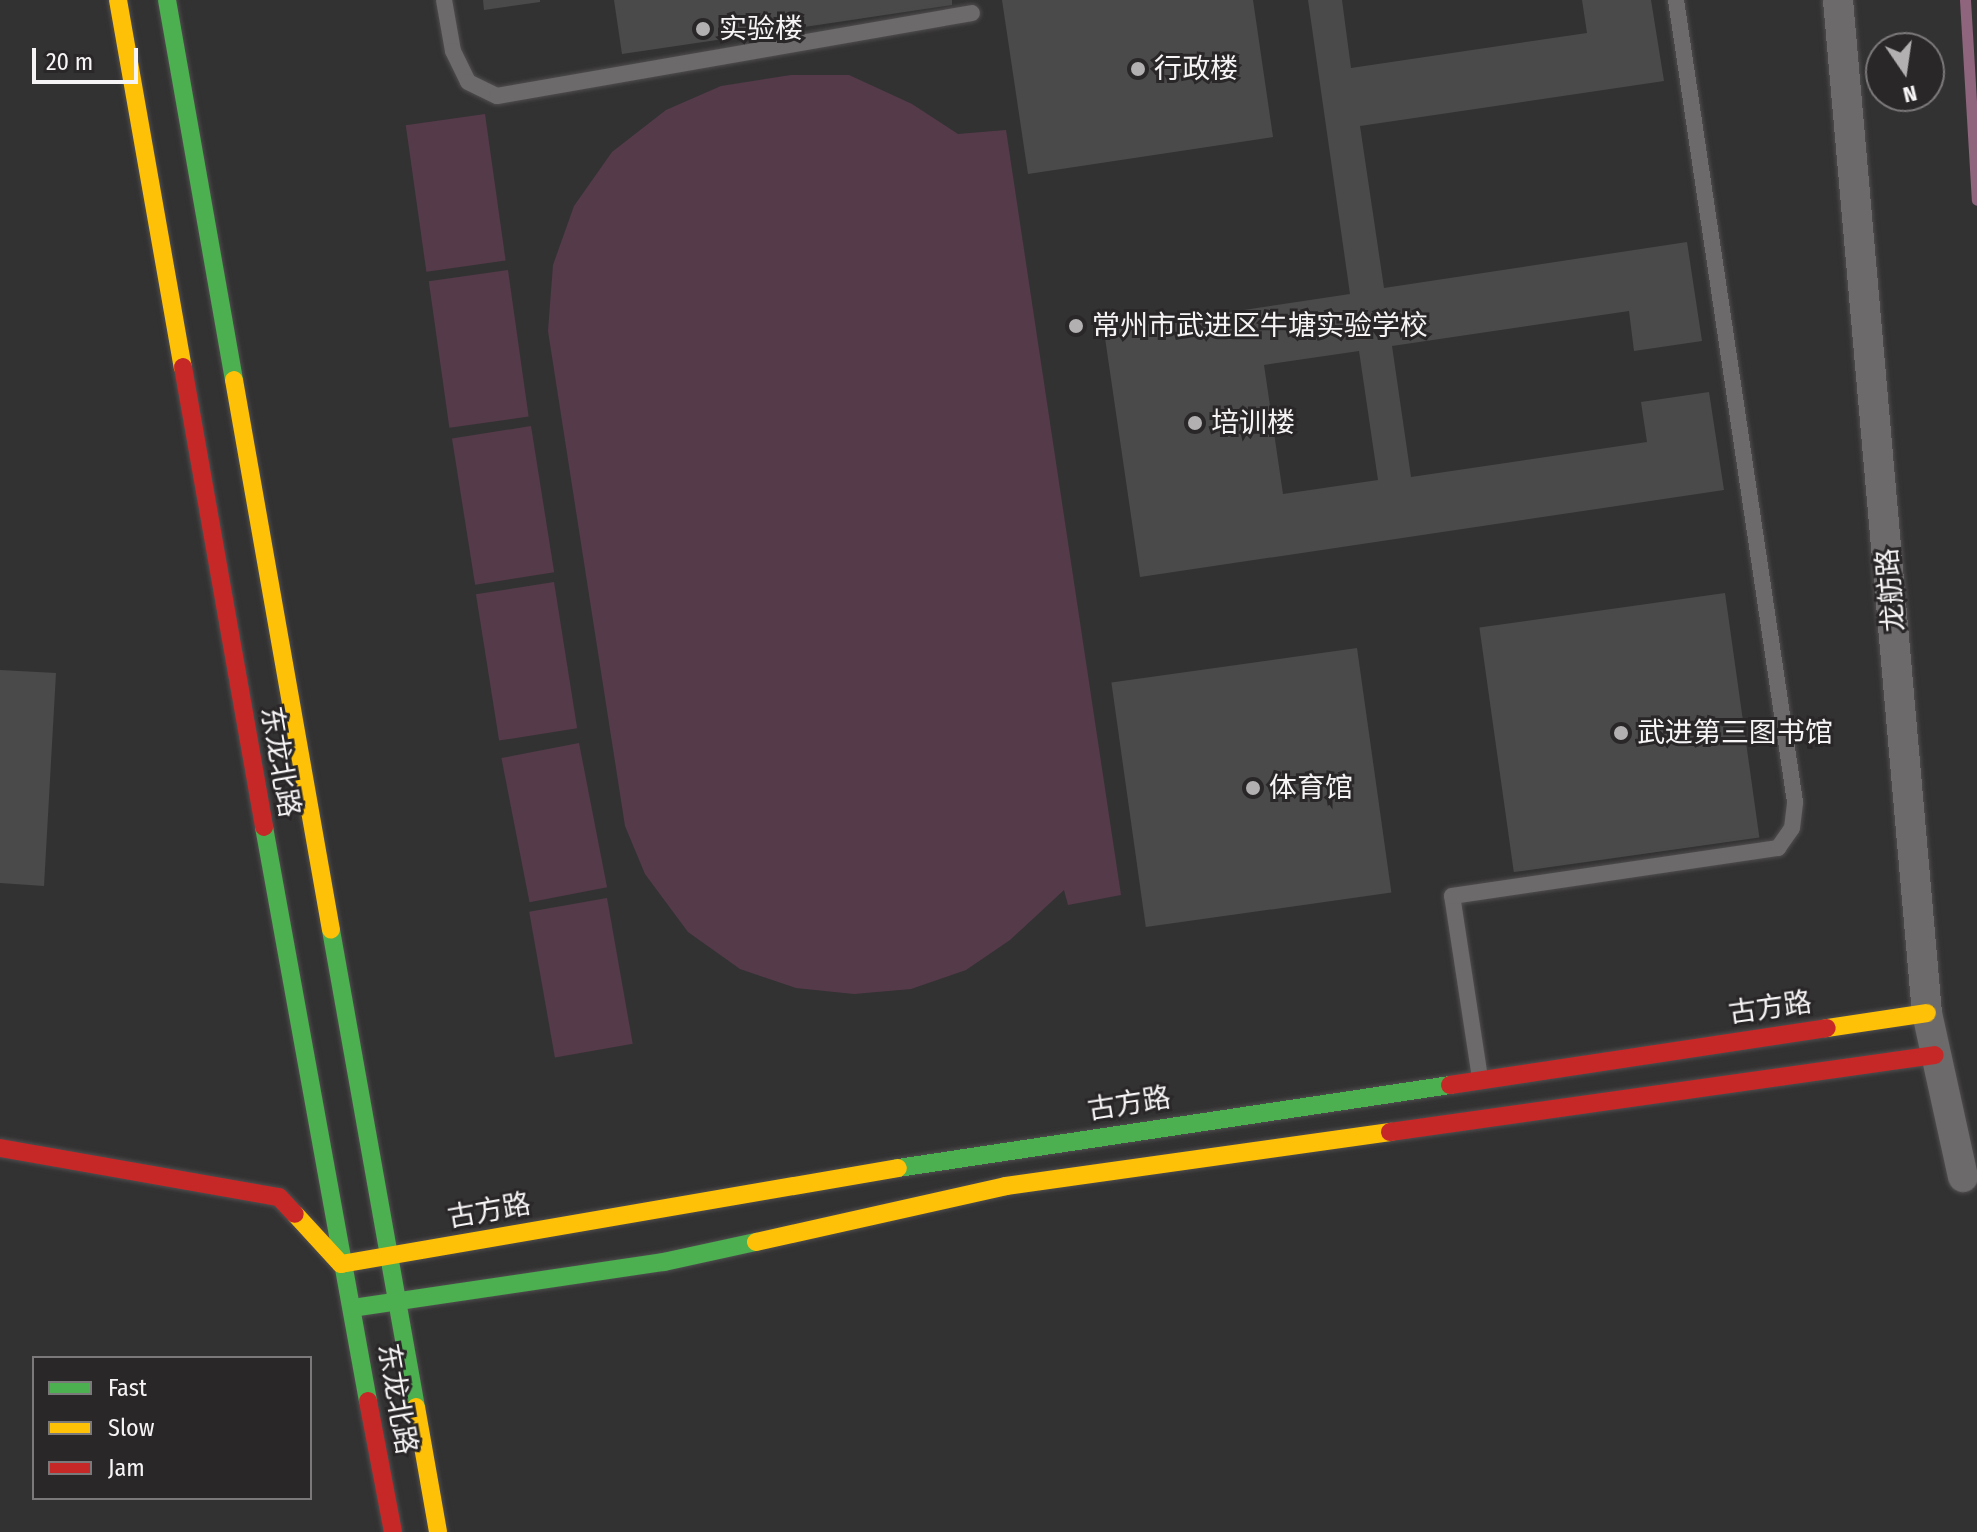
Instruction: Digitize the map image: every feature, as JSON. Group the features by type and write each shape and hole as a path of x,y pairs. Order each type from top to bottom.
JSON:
{"street":[{"name":"东龙北路","path":"118,0 341,1264 352,1308 393,1532"},
{"name":"东龙北路","path":"167,0 438,1532"},
{"name":"龙舫路","path":"1838,0 1927,1013 1963,1177"},
{"name":"古方路","path":"341,1264 916,1165 1927,1013"},
{"path":"352,1308 664,1262 1006,1186 1935,1055"},
{"path":"0,1148 279,1197 341,1264"}],"lane":[{"path":"444,0 453,51 468,82 497,96 972,13"},
{"path":"1480,1080 1452,896 1778,848 1792,828 1795,802 1676,0"}],"shaded area":[{"path":"791,75 849,75 912,104 958,134 1006,130 1121,895 1068,905 1064,890 1010,940 966,970 911,989 854,994 796,988 740,969 688,932 645,874 625,826 548,331 553,265 574,206 612,152 666,110 721,86"},
{"path":"485,114 506,261 426,272 406,125"},
{"path":"508,270 529,417 449,428 429,281"},
{"path":"531,426 554,572 475,585 452,439"},
{"path":"554,582 577,728 499,741 476,594"},
{"path":"579,743 607,887 530,902 501,758"},
{"path":"607,898 633,1044 555,1057 529,912"}],"building":[{"path":"483,0 540,0 540,2 484,10"},
{"name":"实验楼","path":"614,0 952,0 952,5 622,54"},
{"name":"行政楼","path":"1002,0 1253,0 1273,137 1028,174"},
{"path":"1308,0 1342,0 1351,68 1587,33 1582,0 1651,0 1664,81 1360,126 1384,288 1687,242 1702,341 1634,351 1629,311 1392,346 1411,477 1647,442 1641,402 1709,392 1724,490 1140,577 1104,331 1350,294","holes":["1359,351 1378,480 1283,494 1264,365"]},
{"name":"武进第三图书馆","path":"1725,593 1759,838 1514,872 1479,628"},
{"name":"体育馆","path":"1357,648 1391,893 1146,927 1111,683"},
{"path":"0,670 56,673 44,886 0,883"}],"waterway":[{"path":"1965,0 1977,200"}],"traffic: fast":[{"path":"167,0 234,380"},
{"path":"264,827 368,1401"},
{"path":"331,930 416,1407"},
{"path":"898,1168 1450,1085"},
{"path":"352,1308 664,1262 756,1242"}],"traffic: slow":[{"path":"118,0 183,367"},
{"path":"234,380 331,930"},
{"path":"1827,1028 1927,1013"},
{"path":"756,1242 1006,1186 1390,1132"},
{"path":"295,1214 341,1264 898,1168"},
{"path":"416,1407 438,1532"}],"traffic: jam":[{"path":"183,367 264,827"},
{"path":"1450,1085 1827,1028"},
{"path":"1390,1132 1935,1055"},
{"path":"0,1148 279,1197 295,1214"},
{"path":"368,1401 393,1532"}],"place":[{"name":"实验楼","path":"703,29"},
{"name":"行政楼","path":"1138,69"},
{"name":"常州市武进区牛塘实验学校","path":"1076,326"},
{"name":"培训楼","path":"1195,423"},
{"name":"武进第三图书馆","path":"1621,733"},
{"name":"体育馆","path":"1253,788"}]}
